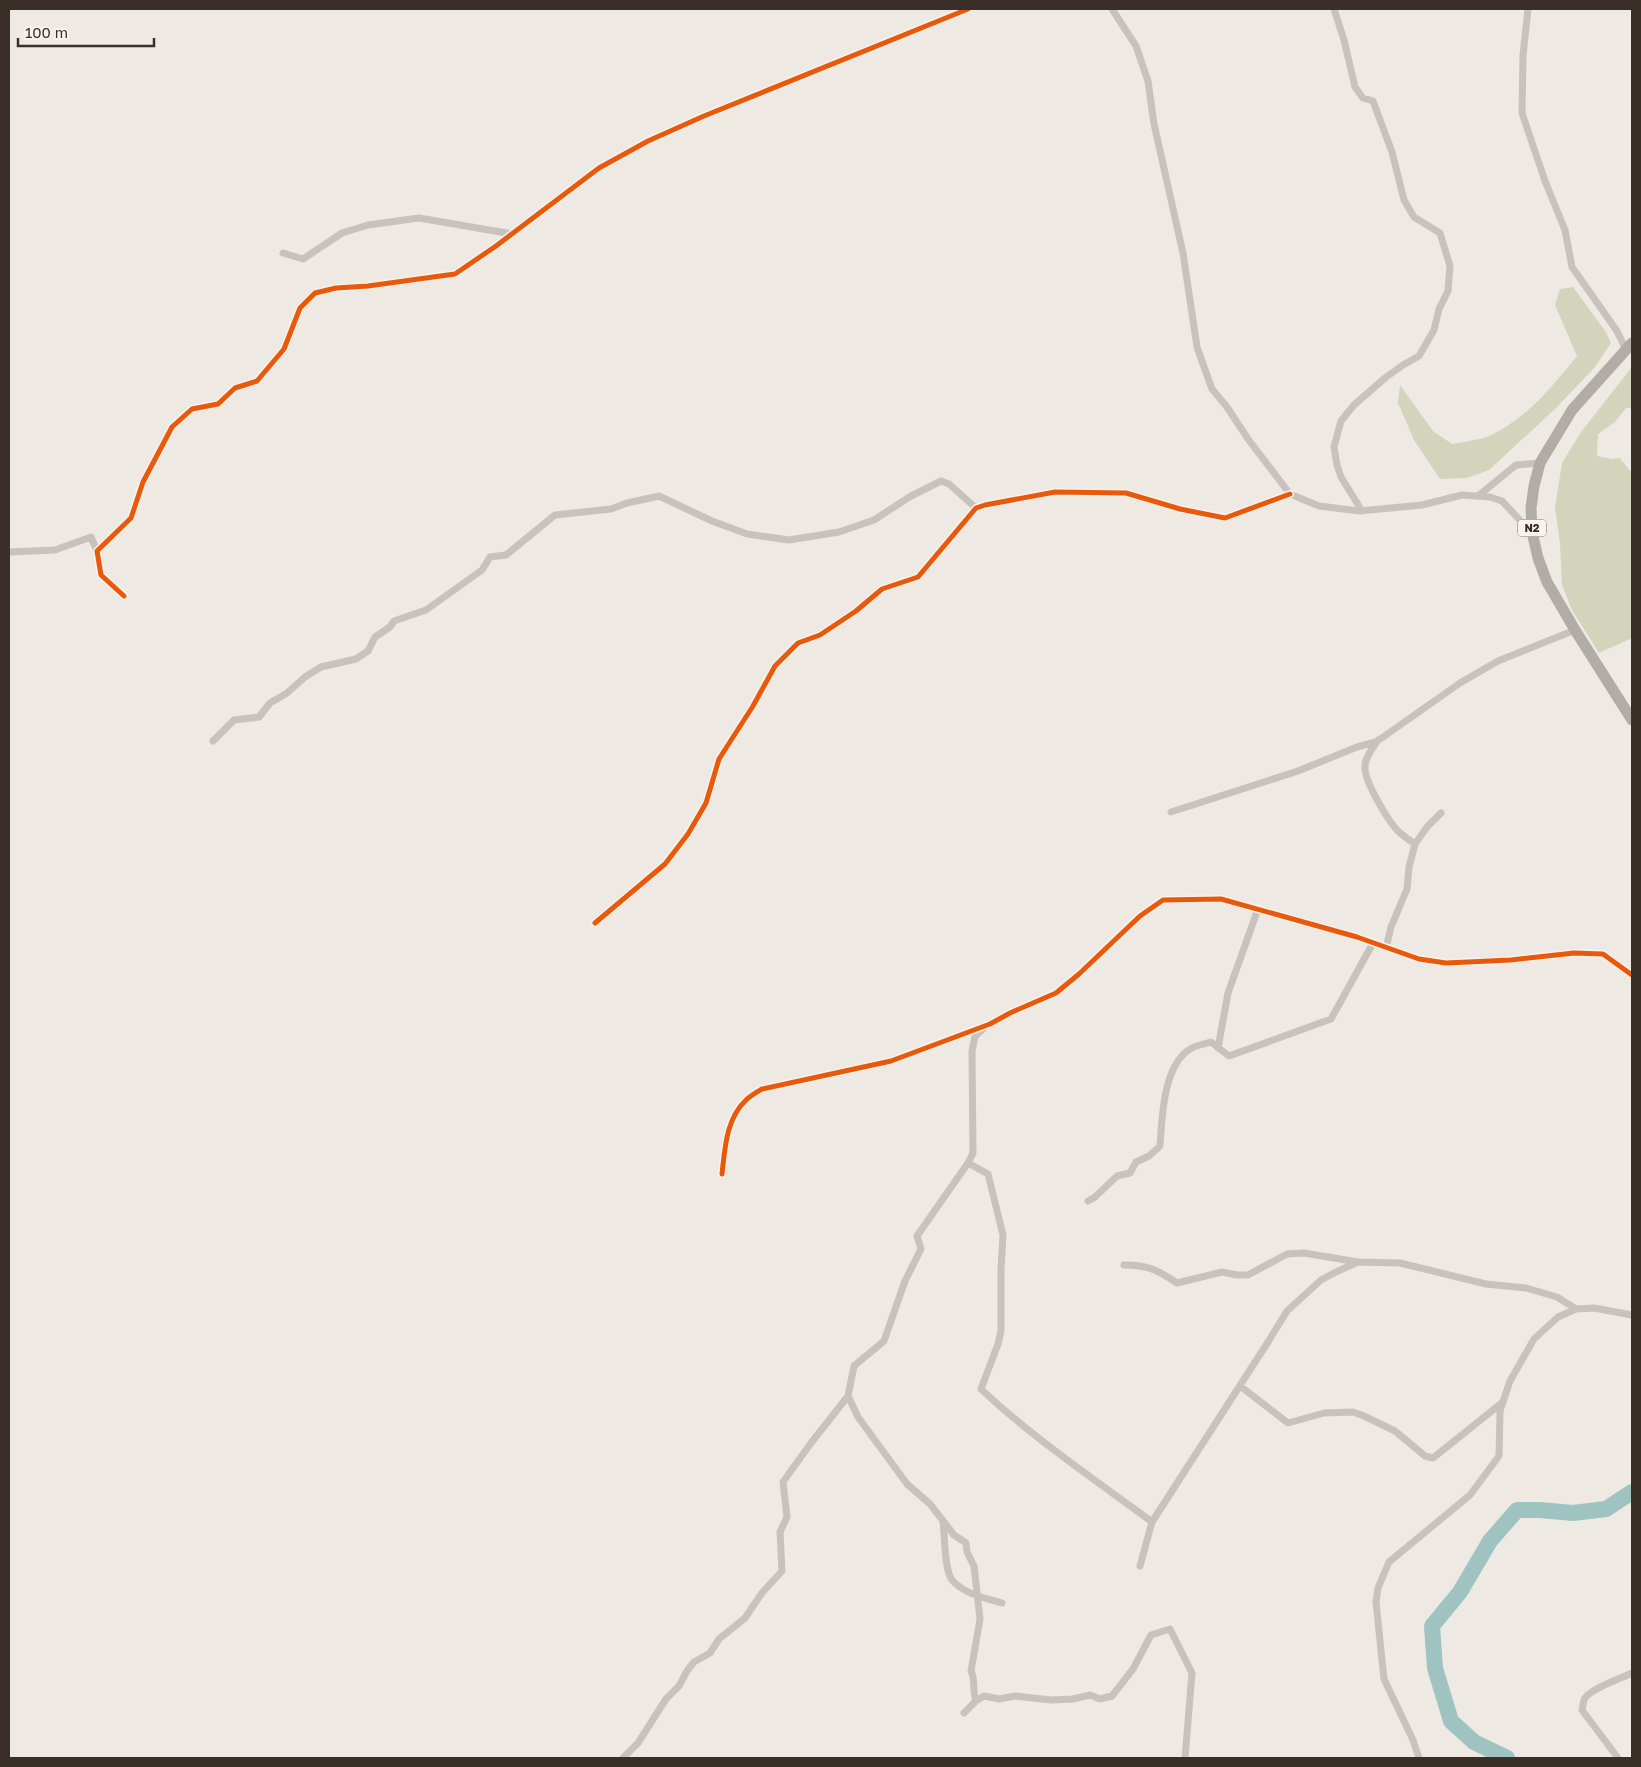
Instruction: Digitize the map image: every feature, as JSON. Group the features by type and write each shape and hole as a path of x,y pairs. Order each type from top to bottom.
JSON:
{"highway":[{"name":"N2","path":"1629,347 1572,410 1540,463 1531,508 1532,532 1538,558 1547,582 1632,720"}],"street":[{"path":"97,551 130,518 143,482 172,428 192,409 218,404 235,388 257,381 284,349 300,308 315,293 336,288 368,286 455,274 512,234 598,168 648,140 968,9"},
{"path":"1112,9 1136,46 1148,81 1154,124 1183,253 1197,348 1212,389 1290,494 1319,506 1362,511 1422,505 1462,495 1490,496 1502,501 1532,532"},
{"path":"1334,9 1344,40 1354,87 1363,98 1373,101 1392,152 1404,200 1414,217 1440,233 1450,266 1448,291 1438,309 1434,330 1419,356 1385,378 1354,405 1341,421 1334,447 1337,465 1341,477 1362,511"},
{"path":"1528,9 1523,55 1522,113 1545,181 1565,230 1572,267 1629,347"},
{"path":"283,253 303,259 342,233 368,225 419,218 512,234"},
{"path":"1478,496 1516,465 1540,463"},
{"path":"213,741 234,720 259,717 270,703 288,693 305,677 321,667 356,659 368,651 375,637 390,627 394,621 426,610 482,570 490,557 506,554 555,515 611,509 627,503 659,496 712,521 747,534 789,540 839,532 874,520 911,496 941,482 949,484 976,508"},
{"path":"595,922 665,864 688,834 706,802 719,759 753,706 775,666 798,643 820,635 856,611 882,589 918,577 976,508 1055,492 1126,493 1180,509 1225,518 1290,494"},
{"path":"9,552 55,550 91,536 97,551 101,575 124,596"},
{"path":"1171,812 1298,771 1378,740 1460,683 1498,661 1575,630"},
{"path":"1378,740 1369,753 1364,767 1368,781 1376,799 1397,830 1415,844"},
{"path":"1386,948 1407,889 1409,867 1415,844 1441,813"},
{"path":"722,1174 726,1142 733,1118 746,1100 762,1089 891,1060 990,1024 1056,993 1079,974 1140,916 1162,900 1221,898 1373,943 1419,960 1446,963 1511,960 1574,953 1603,954 1632,975"},
{"path":"1218,1048 1228,993 1258,909"},
{"path":"1088,1201 1095,1198 1117,1176 1130,1172 1136,1162 1149,1156 1160,1146 1162,1110 1166,1088 1177,1061 1191,1048 1211,1042 1229,1056 1331,1019 1373,943"},
{"path":"623,1758 638,1743 666,1699 679,1686 694,1662 710,1653 719,1639 745,1618 762,1593 782,1571 780,1532 787,1516 783,1482 848,1396 854,1366 884,1341 905,1280 921,1249 917,1236 973,1153 972,1051 975,1036 990,1024"},
{"path":"968,1163 988,1174 1003,1235 1001,1331 981,1389 1000,1407 1045,1443 1152,1522"},
{"path":"1124,1265 1140,1265 1158,1270 1177,1283 1222,1272 1248,1275 1287,1254 1304,1253 1358,1262 1400,1263 1486,1284 1526,1288 1557,1298 1576,1309"},
{"path":"1140,1566 1152,1522 1287,1311 1321,1280 1358,1262"},
{"path":"1419,1758 1413,1740 1384,1679 1376,1602 1378,1588 1389,1562 1470,1495 1499,1456 1500,1411 1510,1381 1534,1339 1558,1317 1576,1309 1594,1308 1632,1315"},
{"path":"1240,1386 1288,1423 1324,1413 1353,1412 1395,1431 1424,1456 1433,1458 1503,1401"},
{"path":"848,1396 858,1417 906,1484 930,1504 954,1535 966,1543 967,1552 974,1566 980,1619 971,1671 974,1678 973,1692 976,1701"},
{"path":"943,1522 948,1572 952,1580 973,1594 1002,1603"},
{"path":"964,1713 984,1696 999,1699 1015,1696 1051,1700 1073,1699 1090,1695 1100,1699 1112,1696 1133,1669 1151,1635 1170,1629 1192,1672 1185,1758"},
{"path":"1618,1758 1582,1710 1584,1699 1592,1691 1617,1681 1632,1672"}],"green space":[{"path":"1573,287 1606,332 1611,343 1595,367 1555,409 1489,470 1467,478 1440,479 1414,440 1398,403 1400,385 1433,431 1452,444 1489,436 1502,429 1515,421 1538,401 1577,356 1555,305 1560,289"},
{"path":"1631,368 1632,408 1626,408 1615,422 1598,434 1597,456 1612,459 1620,458 1632,471 1632,638 1599,653 1572,610 1562,585 1560,543 1555,508 1562,463 1581,432"}],"waterway":[{"path":"1507,1758 1474,1742 1451,1721 1435,1668 1432,1626 1460,1592 1490,1541 1517,1510 1573,1513 1606,1509 1632,1492"}],"cycle path":[{"path":"124,596 101,575 97,551 131,518 143,482 172,427 192,409 218,404 235,388 257,381 284,349 300,308 315,293 336,288 368,286 455,274 496,246 599,168 648,141 704,116 968,9"},
{"path":"595,923 665,864 688,834 706,803 719,759 753,706 775,666 798,643 820,635 856,611 882,589 918,577 976,508 1055,492 1126,493 1180,509 1225,518 1290,494"},
{"path":"722,1174 728,1134 734,1116 748,1099 762,1089 891,1061 990,1024 1056,993 1079,974 1140,916 1163,900 1221,899 1357,937 1419,959 1446,963 1511,960 1574,953 1603,954 1632,975"}]}
